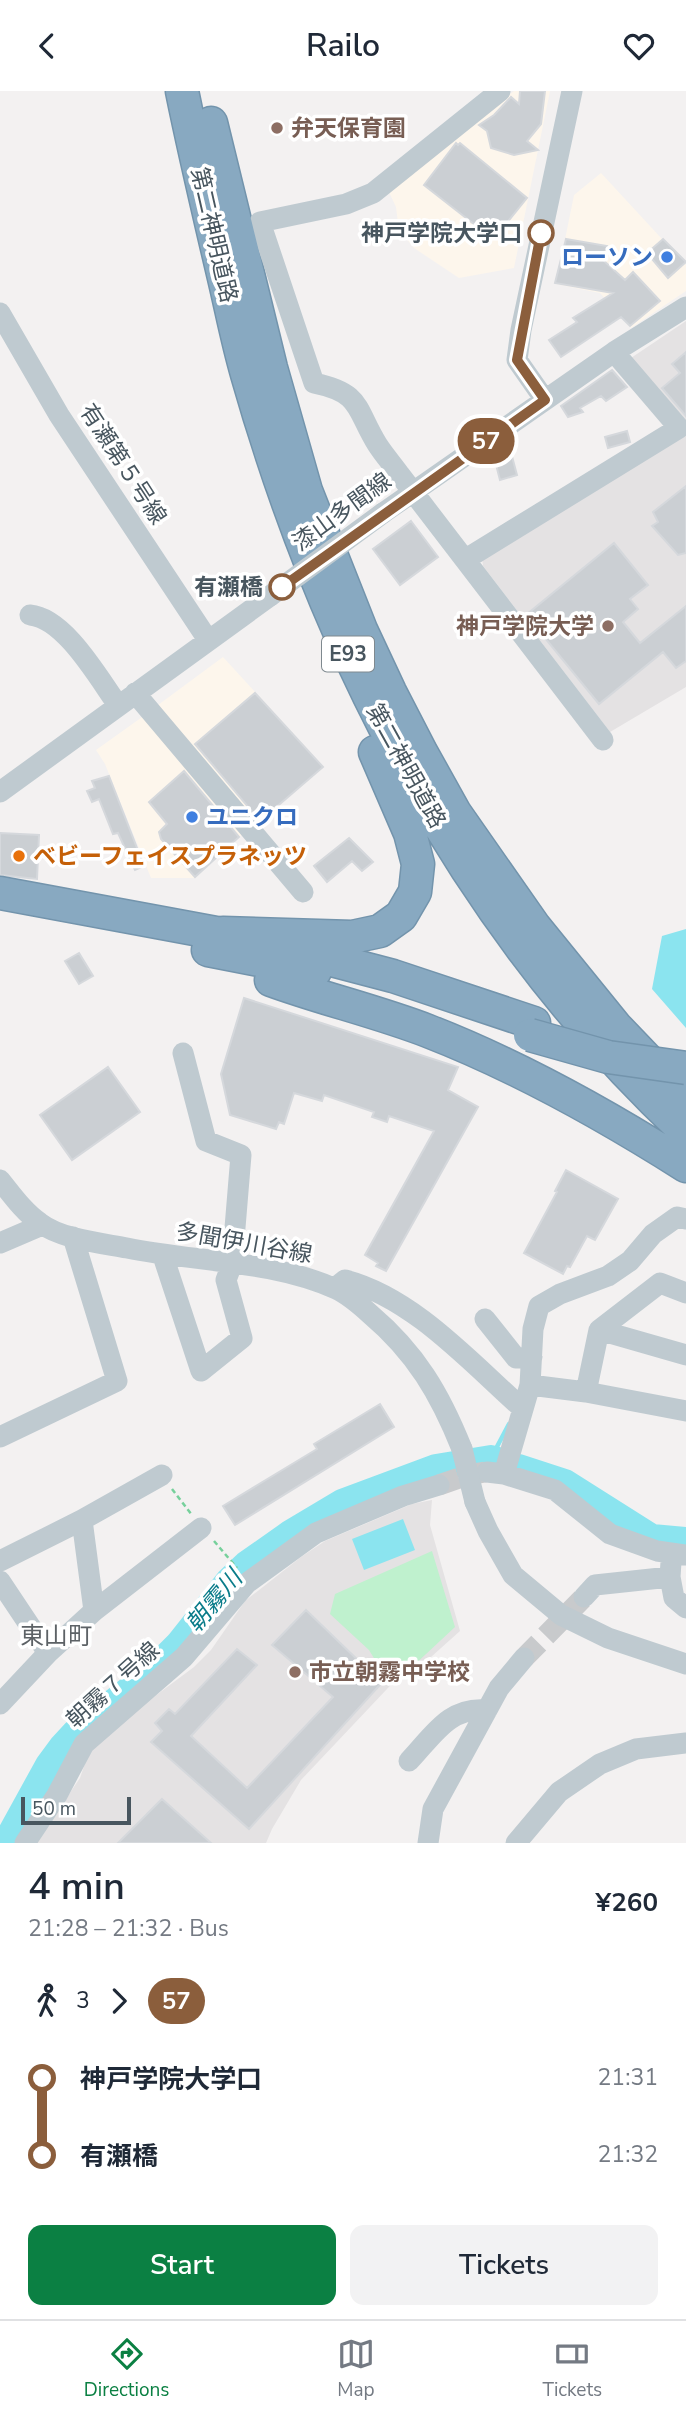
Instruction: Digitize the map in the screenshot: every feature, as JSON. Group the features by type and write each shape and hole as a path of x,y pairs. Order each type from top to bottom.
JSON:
{"highway":[{"name":"第二神明道路","path":"182,91 246,371 288,503 342,639 401,762 475,883 552,986 637,1082 686,1132"},
{"name":"第二神明道路","path":"205,91 219,159 268,355 306,491 361,630 390,692 455,813 499,878 616,1027 681,1086"},
{"path":"0,910 224,943 367,935 401,916 415,892 418,864 410,833 340,671 280,502 261,439 246,371"},
{"path":"0,893 224,943 393,976 681,1086"},
{"path":"224,943 272,981 426,1030 491,1057 633,1132 686,1166"},
{"path":"532,1029 610,1045 686,1055"}],"street":[{"path":"500,91 373,193 346,204 260,222 314,383 337,387 358,404 376,443 603,740"},
{"path":"545,400 517,360 572,91"},
{"name":"漆山多聞線","path":"0,792 383,513 614,352 686,307"},
{"name":"有瀬第５号線","path":"0,313 59,415 208,640"},
{"path":"466,559 679,428 614,352"},
{"path":"30,615 39,616 66,635 303,892"},
{"path":"163,1256 201,1371 242,1338 226,1280 232,1263 241,1155 206,1141 183,1053"},
{"name":"多聞伊川谷線","path":"0,1180 42,1225 73,1237 163,1256 232,1263 287,1273 335,1288 349,1296 397,1336 427,1376 448,1413 462,1449 475,1502 513,1575 561,1615 608,1638 686,1664"},
{"path":"686,1219 677,1216 653,1234 630,1261 608,1276 560,1294 540,1306 533,1329 530,1385 523,1409 495,1473 555,1490 610,1534 657,1551 679,1554 670,1577 674,1598 686,1608"},
{"path":"0,1243 42,1225"},
{"path":"0,1437 117,1381 73,1237"},
{"path":"335,1288 345,1280 391,1299 419,1317 523,1409"},
{"path":"586,1392 599,1330 660,1283 686,1293"},
{"path":"485,1319 516,1358 531,1357"},
{"path":"599,1330 686,1355"},
{"path":"530,1385 586,1392 686,1411"},
{"path":"0,1561 82,1520 162,1475"},
{"name":"朝霧７号線","path":"24,1843 57,1795 84,1744 184,1657 247,1584 316,1533 403,1496 439,1485"},
{"path":"82,1520 94,1611"},
{"path":"0,1704 48,1653 94,1611 201,1528"},
{"path":"584,1597 595,1585 670,1577"},
{"path":"0,1581 48,1653"},
{"path":"428,1843 433,1809 499,1688 524,1658"},
{"path":"409,1761 454,1715 472,1709 486,1710"},
{"path":"516,1843 559,1792 600,1764 636,1749 686,1743"}],"path":[{"path":"162,1475 201,1528 231,1561"}],"shaded area":[{"path":"514,91 550,91 514,268 459,278 414,248 404,236 388,190"},
{"path":"601,173 686,265 686,291 631,328 600,293 556,284 574,195"},
{"path":"686,321 686,428 628,360"},
{"name":"神戸学院大学","path":"686,434 686,687 610,732 483,566 482,557"},
{"path":"223,657 324,767 255,826 154,708"},
{"path":"145,715 245,832 195,878 151,878 105,764 96,750"},
{"name":"市立朝霧中学校","path":"432,1500 430,1525 460,1631 412,1674 404,1671 301,1780 266,1843 36,1843 80,1778 90,1749 104,1734 194,1667 211,1650 245,1601 325,1541 412,1504"}],"green space":[{"path":"432,1551 455,1627 411,1668 403,1667 394,1676 377,1663 369,1650 330,1614 335,1594"}],"water":[{"path":"686,929 686,1028 652,989 662,936"},
{"path":"403,1519 415,1550 364,1570 352,1539"}],"building":[{"path":"520,91 545,91 541,124 527,141 538,150 514,155 491,148 487,131 479,125 494,115 511,97 519,104"},
{"path":"456,143 460,143 527,198 501,230 484,232 424,185"},
{"path":"566,239 607,246 604,261 625,280 633,272 660,301 630,326 621,317 561,357 549,340 577,322 573,318 613,293 555,283"},
{"path":"663,239 686,262 668,278 647,253"},
{"path":"686,352 686,416 662,388 680,373 672,364"},
{"path":"612,370 627,387 606,401 601,396 580,408 583,412 568,417 561,406"},
{"path":"627,431 630,442 608,448 605,437"},
{"path":"510,449 517,475 500,480 493,453"},
{"path":"686,486 686,553 678,555 652,526 658,522 653,512"},
{"path":"411,521 438,557 400,585 373,549"},
{"path":"614,543 648,585 630,599 638,609 623,622 640,643 686,606 686,661 676,668 663,652 599,704 526,615"},
{"path":"255,693 323,767 260,821 195,744"},
{"path":"184,771 239,837 195,877 161,839 159,832 167,824 149,802"},
{"path":"109,776 144,866 135,870 118,833 113,834 99,799 92,802 87,791 95,788 92,781"},
{"name":"ベビーフェイスプラネッツ","path":"0,833 39,835 37,879 0,875"},
{"path":"349,838 373,862 362,871 352,861 327,882 314,866"},
{"path":"79,953 93,976 79,984 65,961"},
{"path":"244,998 458,1067 448,1090 478,1107 386,1271 365,1255 434,1131 389,1116 387,1122 372,1117 374,1112 324,1095 322,1101 294,1093 284,1124 279,1122 276,1129 230,1115 221,1074"},
{"path":"108,1067 140,1112 72,1160 40,1115"},
{"path":"566,1170 618,1199 595,1240 587,1236 570,1267 567,1266 563,1274 524,1253"},
{"path":"380,1404 394,1427 235,1525 223,1506 317,1449 314,1444"},
{"path":"306,1610 363,1665 369,1659 388,1676 249,1829 151,1742 162,1731 155,1723 169,1709 175,1714 237,1649 257,1665 191,1736 247,1788 333,1697 272,1645"},
{"path":"162,1799 211,1843 118,1843"}],"waterway":[{"path":"491,1458 509,1424"},
{"name":"朝霧川","path":"5,1843 48,1765 62,1746 74,1733 147,1675 178,1644 228,1581 246,1564 290,1533 342,1502 436,1467 495,1459"},
{"name":"朝霧川","path":"519,1467 565,1482 652,1537 686,1540"}],"tunnel":[{"path":"439,1485 485,1472"},
{"path":"524,1658 584,1597"}],"bus line":[{"name":"57","path":"282,587 545,400 517,360 541,233"}],"place":[{"name":"弁天保育園","path":"277,128"},
{"name":"神戸学院大学口","path":"541,233"},
{"name":"ローソン","path":"667,257"},
{"name":"有瀬橋","path":"282,587"},
{"name":"神戸学院大学","path":"608,626"},
{"name":"ユニクロ","path":"192,817"},
{"name":"ベビーフェイスプラネッツ","path":"19,856"},
{"name":"市立朝霧中学校","path":"295,1672"}],"district":[{"name":"東山町","path":"56,1636"}]}
